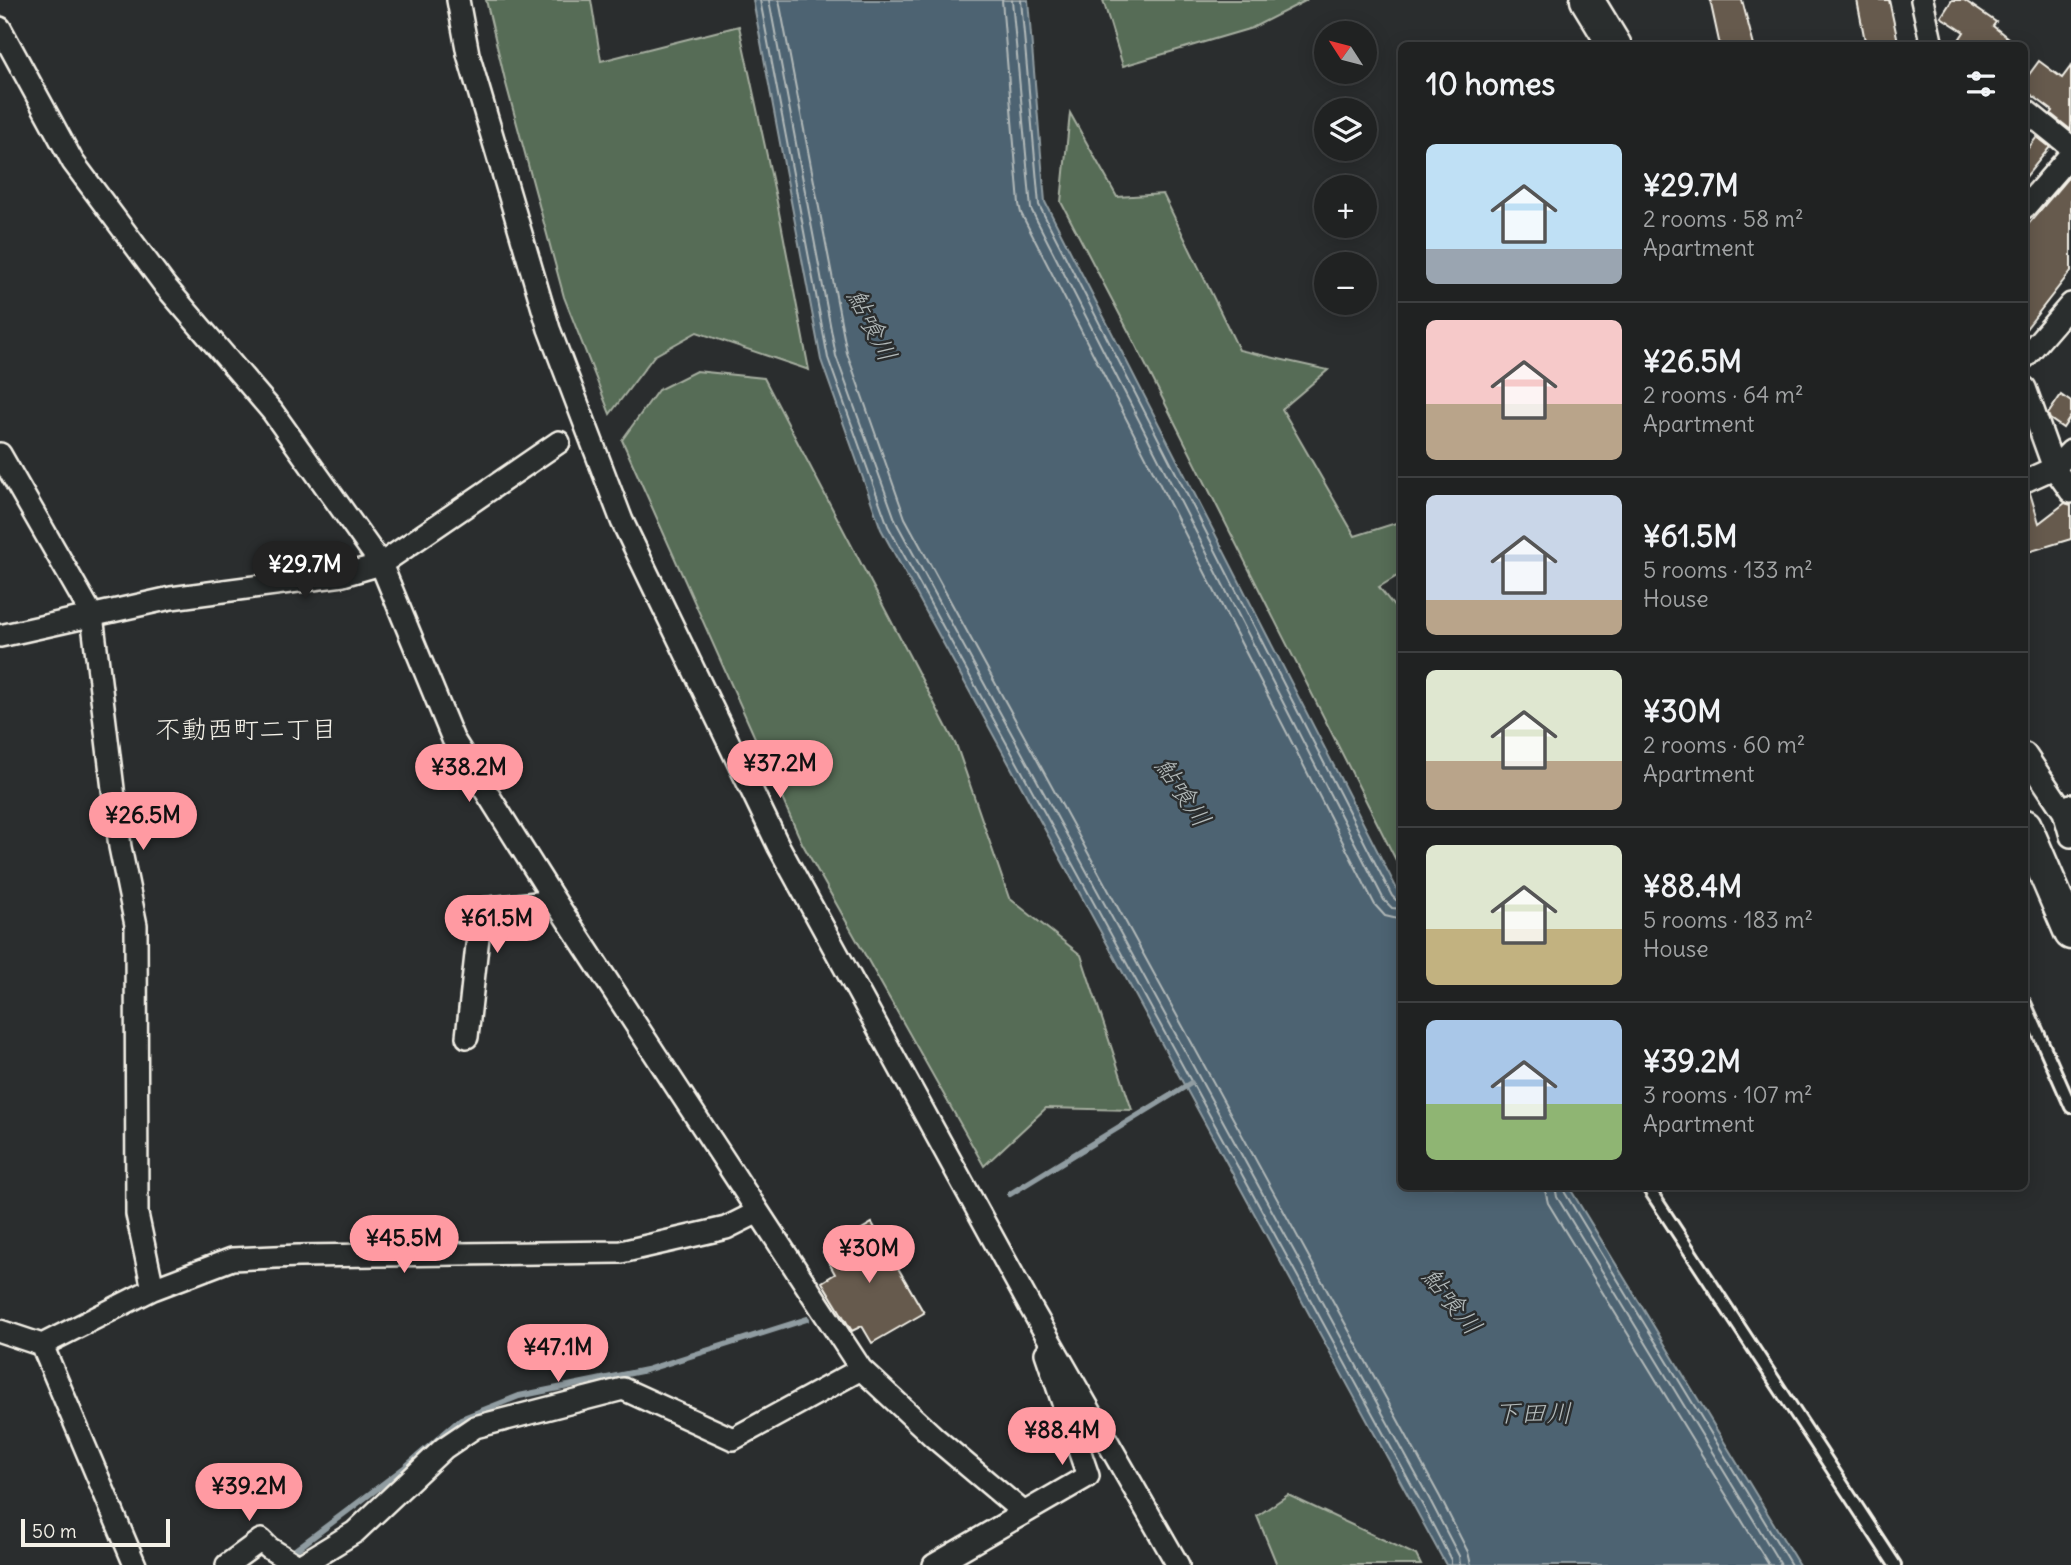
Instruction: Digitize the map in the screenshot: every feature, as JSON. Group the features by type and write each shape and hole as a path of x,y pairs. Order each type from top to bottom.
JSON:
{"street":[{"path":"458,0 468,54 549,329 622,521 779,847 1031,1308 1178,1565"},
{"path":"1587,0 1613,42"},
{"path":"1922,0 1935,42"},
{"path":"0,28 73,162 166,287 272,411 381,565 453,739 555,901 861,1369 935,1438 1024,1513"},
{"path":"2028,112 2071,147"},
{"path":"2028,204 2071,154"},
{"path":"2028,353 2071,304"},
{"path":"2028,397 2053,468 2071,492"},
{"path":"0,636 171,598 343,575 381,565 559,442"},
{"path":"2028,480 2053,468 2071,451"},
{"path":"0,454 92,615 120,847 136,925 137,1214 153,1289"},
{"path":"2028,758 2068,808 2071,836"},
{"path":"2028,833 2071,933"},
{"path":"467,1037 481,909 555,901"},
{"path":"0,1331 42,1345 153,1289 232,1259 621,1252 726,1228 758,1212"},
{"path":"934,1565 1088,1476 1031,1308"},
{"path":"42,1345 135,1565"},
{"path":"227,1565 261,1540 296,1564 355,1532 444,1448 475,1427 623,1389 733,1439 861,1369"}],"lane":[{"path":"2028,1010 2071,1107"},
{"path":"1650,1190 1895,1565"}],"green space":[{"path":"486,0 591,0 601,61 739,26 777,202 809,370 697,332 654,356 610,414 564,297"},
{"path":"1103,0 1307,0 1252,28 1123,66"},
{"path":"1070,113 1117,197 1163,194 1239,350 1328,370 1282,409 1355,536 1398,522 1398,575 1379,587 1398,612 1398,864 1132,338 1061,202"},
{"path":"696,371 764,378 957,747 1009,898 1081,955 1132,1110 1046,1108 984,1166 802,843 622,440 658,390"},
{"path":"1288,1495 1416,1555 1421,1565 1277,1565 1257,1516"}],"water":[{"name":"下田川","path":"753,0 1028,0 1045,202 1398,891 1398,1190 1571,1190 1799,1565 1446,1565 881,529 821,360"}],"building":[{"path":"1710,0 1742,0 1753,42 1719,42"},
{"path":"1857,0 1889,0 1898,42 1865,42"},
{"path":"1952,0 1964,0 1996,22 1993,26 2013,42 1958,42 1964,32 1941,17"},
{"path":"2039,61 2062,78 2071,66 2071,130 2051,114 2053,111 2028,92 2028,76"},
{"path":"2037,137 2050,147 2028,174 2028,148"},
{"path":"2071,174 2071,271 2028,326 2028,224"},
{"path":"2061,395 2071,402 2071,416 2063,428 2050,419 2048,414"},
{"path":"2028,493 2039,523 2065,503 2071,505 2071,539 2028,552"},
{"path":"872,1223 924,1313 872,1343 862,1326 852,1331 822,1282 835,1274 823,1252"}],"waterway":[{"path":"1010,1194 1191,1083"},
{"path":"290,1554 403,1469 461,1419 519,1396 646,1370 807,1319"}],"district":[{"name":"不動西町二丁目","path":"246,729"}],"water label":[{"name":"鮎喰川","path":"872,325"},
{"name":"鮎喰川","path":"1183,792"},
{"name":"鮎喰川","path":"1452,1301"}]}
